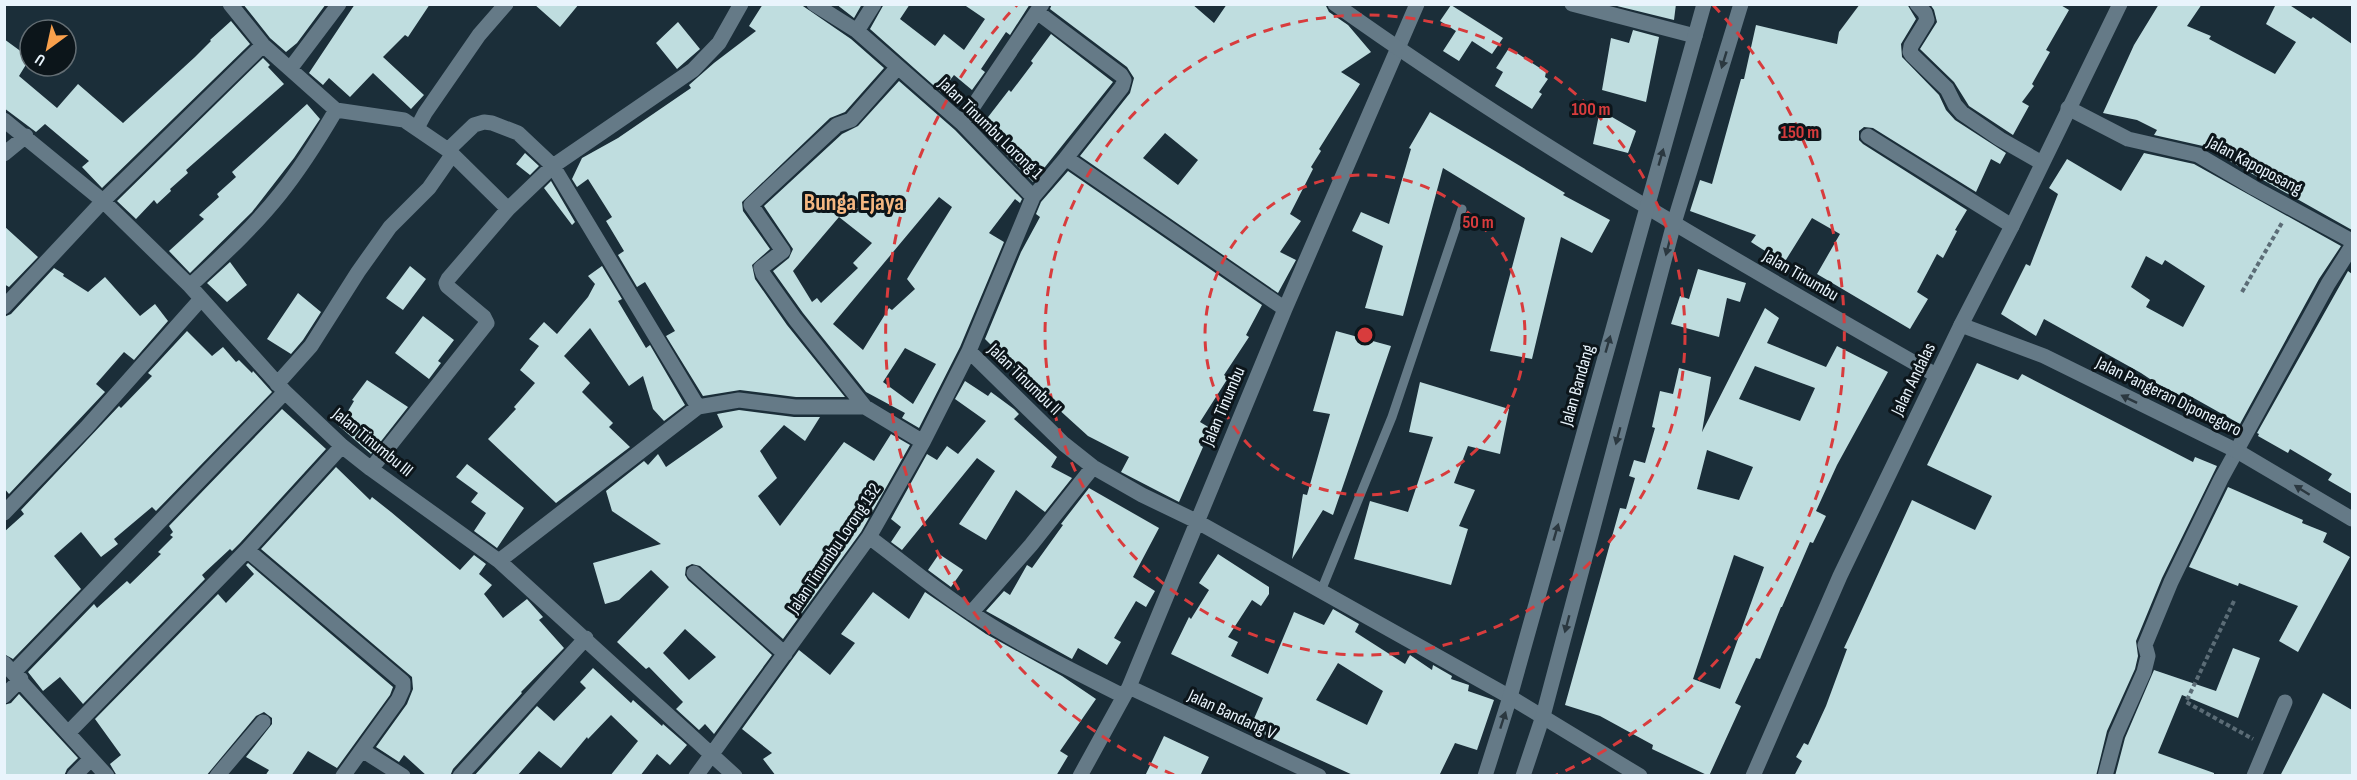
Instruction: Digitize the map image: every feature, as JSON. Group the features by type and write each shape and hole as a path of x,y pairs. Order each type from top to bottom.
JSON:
{"street":[{"path":"230,4 263,45 336,110 404,120 450,152 508,209"},
{"path":"290,69 339,4"},
{"path":"417,128 479,35 506,4"},
{"path":"371,469 487,323 484,317 449,288 446,281 508,209 553,166 693,70 723,37 741,4"},
{"name":"Jalan Tinumbu Lorong 1","path":"814,4 856,31 962,123 1033,197 1066,158 1285,309"},
{"path":"856,31 874,4"},
{"name":"Jalan Tinumbu","path":"1335,4 1397,48 1647,207 1936,375"},
{"name":"Jalan Tinumbu","path":"1080,776 1126,692 1285,309 1417,4"},
{"path":"1572,4 1695,36"},
{"name":"Jalan Bandang","path":"1485,776 1510,697 1704,4"},
{"path":"1523,776 1543,716 1674,223 1741,4"},
{"path":"1917,4 1925,13 1927,20 1911,46 1912,55 1943,84 1962,112 2000,139 2042,164"},
{"name":"Jalan Andalas","path":"1753,776 1840,576 1936,375 2012,226 2120,4"},
{"path":"962,123 1039,8 1121,75 1124,80 1122,87 1066,158"},
{"path":"4,307 103,201 263,45"},
{"path":"898,67 851,120 837,125 751,205 783,251 761,268 763,274 795,319 864,407 922,442"},
{"name":"Jalan Kapoposang","path":"2068,108 2128,139 2198,155 2352,241"},
{"path":"190,286 242,238 280,194 314,148 336,110"},
{"name":"Jalan Tinumbu III","path":"4,120 26,135 103,201 190,286 281,388 342,446 499,561 735,776"},
{"path":"4,696 13,672 281,388 390,227 429,188 450,152 474,125 484,122 492,123 518,133 553,166 698,407"},
{"path":"4,154 26,135"},
{"path":"1868,136 2012,226"},
{"name":"Jalan Tinumbu II","path":"1033,197 969,351 1064,444 1093,467 1142,495 1196,521 1510,697 1640,776"},
{"path":"2105,776 2116,735 2144,672 2148,656 2145,645 2202,517 2328,284 2352,246"},
{"path":"4,513 58,458 201,299"},
{"name":"Jalan Pangeran Diponegoro","path":"1961,324 2044,356 2237,451 2352,519"},
{"name":"Jalan Tinumbu Lorong 132","path":"696,776 869,537 969,351"},
{"path":"499,561 698,407 739,400 816,408 864,407"},
{"path":"69,732 247,550 342,446"},
{"path":"971,613 1031,545 1093,467"},
{"name":"Jalan Bandang V","path":"869,537 971,613 1052,662 1319,776"},
{"path":"247,550 403,682 403,689 398,700 343,776"},
{"path":"694,573 785,654"},
{"path":"460,776 586,638"},
{"path":"13,672 107,776"},
{"path":"2254,776 2285,702"},
{"path":"217,776 263,722"},
{"path":"362,750 403,776"},
{"path":"74,776 92,759"}],"lane":[{"path":"1321,591 1392,417 1462,209"}],"path":[{"path":"2242,292 2291,207"},
{"path":"2234,601 2186,702 2267,747"}],"building":[{"path":"243,4 326,4 297,43 286,52 270,38"},
{"path":"355,4 430,4 408,37 405,35 383,57 424,95 411,109 373,73 350,97 329,78 323,85 309,73"},
{"path":"534,4 579,4 560,27"},
{"path":"763,4 800,4 851,39 884,68 845,112 830,118 742,202 743,211 770,249 752,265 755,279 787,325 845,397 796,397 740,390 703,396 666,336 675,331 645,282 637,287 618,255 624,251 606,221 612,217 588,179 577,187 572,179 582,158 618,138 691,88 689,85 714,63 756,31 749,26"},
{"path":"836,4 862,4 854,18"},
{"path":"884,4 910,4 900,19 935,46 944,34 964,50 985,19 963,4 1030,4 1010,35 1006,32 981,69 985,72 972,90 954,75 941,92 870,29"},
{"path":"1052,4 1192,4 1214,23 1227,4 1325,4 1329,12 1348,25 1371,52 1341,72 1360,84 1319,149 1321,151 1311,167 1313,169 1290,214 1301,221 1280,252 1296,260 1278,293 1080,156 1130,93 1134,78 1127,67 1050,9","holes":["1165,133 1198,160 1178,185 1143,158"]},
{"path":"1617,4 1676,4 1674,20 1617,6"},
{"path":"1860,4 1907,4 1916,19 1901,44 1902,57 1939,95 1946,110 1955,120 2006,153 2000,164 1991,159 1976,192 1873,128 1864,127 1859,131 1859,140 1863,144 1967,210 1943,258 1937,254 1917,292 1928,299 1910,329 1817,274 1840,234 1812,218 1784,263 1751,242 1756,235 1690,211 1700,180 1712,184 1741,79 1744,79 1756,25 1837,44 1839,32"},
{"path":"1930,4 2059,4 2069,10 2046,50 2050,52 2032,84 2034,86 2022,102 2029,106 2013,135 1969,106 1954,82 1920,49 1937,22"},
{"path":"2159,4 2202,4 2187,26 2211,36 2209,39 2275,74 2296,42 2266,24 2276,4 2288,4 2311,19 2313,17 2352,44 2352,230 2203,146 2154,135 2157,130 2137,120 2103,113 2134,45"},
{"path":"1451,5 1503,38 1492,54 1472,41 1459,61 1443,51 1456,31 1440,21"},
{"path":"231,21 250,44 102,188 82,167 89,161 45,124 36,132 4,108 4,39 18,49 18,78 21,78 57,108 78,84 123,123 195,57"},
{"path":"678,22 700,49 677,69 656,43"},
{"path":"1633,30 1659,37 1646,102 1602,90 1611,38 1629,43"},
{"path":"1051,34 1113,82 1033,182 975,123 980,117 985,121 1009,90 1011,92"},
{"path":"1509,48 1546,72 1545,77 1548,79 1539,92 1542,94 1532,109 1495,86 1503,72 1496,68"},
{"path":"263,58 284,84 186,170 188,173 157,204 154,200 136,219 117,201"},
{"path":"899,81 955,130 1022,199 1020,203 1015,199 989,233 1004,242 960,347 919,428 902,418 905,413 866,392 803,313 773,271 789,258 793,249 764,206 842,134 858,126","holes":["939,197 952,207 907,279 915,289 892,310 889,308 863,350 833,324","839,217 872,243 853,263 858,268 821,303 817,298 812,302 793,271","905,348 936,364 913,404 883,382"]},
{"path":"307,104 320,119 294,158 252,212 190,273 169,251 204,219 199,215 236,177 232,172"},
{"path":"1600,110 1636,131 1628,153 1593,144"},
{"path":"1430,112 1565,193 1563,195 1610,220 1592,253 1561,237 1532,359 1490,351 1525,218 1443,168 1403,316 1365,308 1383,246 1352,231 1361,212 1389,224 1411,149 1409,148"},
{"path":"525,153 539,166 530,175 516,164"},
{"path":"2144,153 2194,164 2341,246 2319,279 2240,424 2183,392 2181,396 2156,383 2044,319 2036,336 2001,314 2026,264 2030,266 2058,194 2049,188 2067,159 2121,191","holes":["2146,256 2162,265 2165,260 2205,286 2183,327 2146,307 2150,300 2131,287"]},
{"path":"1068,171 1262,305 1246,335 1249,337 1224,375 1228,378 1200,422 1210,428 1200,445 1203,447 1179,502 1121,472 1129,457 1088,436 985,339 1021,252 1040,217 1036,214 1041,202"},
{"path":"551,181 575,222 572,225 544,188"},
{"path":"4,226 38,257 9,287 4,284"},
{"path":"230,262 247,285 227,302 207,283"},
{"path":"410,266 426,279 403,310 386,298"},
{"path":"602,266 622,299 618,301 646,348 650,345 685,405 664,421 653,409 643,376 629,386 590,328 564,356 590,383 582,392 613,423 609,427 630,447 556,503 488,439 516,409 514,407 535,383 520,370 539,346 529,339 544,322 557,334 588,297 595,284 588,276"},
{"path":"54,268 88,292 105,277 140,316 155,304 168,321 134,360 124,352 96,384 105,392 9,494 4,488 4,317 11,314"},
{"path":"1698,269 1746,283 1740,302 1727,298 1719,337 1671,324 1680,296 1689,299"},
{"path":"2348,271 2352,274 2352,494 2328,480 2332,474 2290,449 2288,453 2258,436 2257,433"},
{"path":"298,293 321,312 291,354 267,339"},
{"path":"1765,308 1779,318 1767,343 1826,367 1837,346 1888,372 1837,465 1816,511 1826,516 1813,543 1810,542 1760,659 1756,658 1735,703 1741,706 1709,776 1652,749 1653,745 1600,716 1565,705 1620,508 1626,509 1635,478 1629,476 1634,460 1645,463 1655,428 1652,427 1660,391 1673,394 1679,368 1711,377 1702,432","holes":["1755,366 1815,388 1800,421 1739,399","1707,450 1753,467 1739,500 1697,489","1734,555 1764,567 1720,689 1693,679"]},
{"path":"423,316 454,340 438,361 441,363 429,379 395,353"},
{"path":"187,331 212,356 223,347 236,362 239,360 252,373 253,371 272,392 156,511 152,507 114,539 118,544 101,557 81,532 54,556 81,589 13,659 4,654 4,532 24,514 21,510 119,406 121,408 152,376 148,373"},
{"path":"1336,331 1391,346 1333,515 1323,510 1292,559 1303,494 1307,495 1330,414 1313,411"},
{"path":"1977,363 2018,380 2022,374 2193,462 2195,457 2217,466 2162,578 2136,641 2138,656 2135,669 2107,731 2096,776 1794,776 1802,761 1796,757 1804,743 1808,745 1826,706 1847,649 1844,648 1912,500 1975,530 1992,496 1927,465"},
{"path":"367,380 408,407 371,454 339,426 354,401 352,400"},
{"path":"965,381 988,396 991,392 1014,409 1019,414 1014,419 1057,457 1051,467 1072,478 1045,512 1016,490 986,540 959,524 995,471 977,458 902,550 891,542 901,527 891,519 927,454 937,460 947,446 958,454 986,421 955,399"},
{"path":"1420,382 1509,409 1500,454 1468,446 1454,483 1475,490 1459,526 1468,529 1451,585 1354,559 1370,501 1408,512 1433,437 1409,432"},
{"path":"282,409 326,449 240,543 232,551 230,549 202,575 205,579 83,704 60,677 43,691 28,672 94,604 97,608 127,581 130,584 161,554 158,552 173,537 170,535 173,532 169,526"},
{"path":"739,410 794,417 820,417 805,441 784,425 760,451 777,478 758,496 780,526 844,442 874,461 891,434 910,445 861,532 783,639 700,566 692,564 686,567 685,575 688,580 772,655 714,734 705,724 699,730 676,709 683,702 649,667 646,669 617,642 669,587 651,570 619,600 605,604 593,563 661,544 612,511 606,491 644,461 648,465 658,454 666,467 723,427 717,414","holes":["685,629 716,657 689,680 663,653"]},
{"path":"467,464 524,508 497,548 474,531 486,513 471,502 478,493 456,477"},
{"path":"336,467 370,500 372,497 460,570 474,555 486,564 479,574 492,585 484,594 503,618 527,599 543,617 539,620 564,648 521,692 453,769 450,776 427,776 404,755 399,762 376,747 407,704 413,689 412,677 261,549"},
{"path":"2228,487 2327,533 2323,542 2350,557 2298,652 2279,641 2298,606 2189,567"},
{"path":"1089,488 1159,528 1133,577 1155,591 1146,607 1136,601 1114,638 1121,642 1107,665 1078,648 1072,659 986,611 1004,591 1010,595 1027,565 1032,568 1063,525 1061,524"},
{"path":"939,554 963,570 951,587 928,570"},
{"path":"1218,554 1269,587 1269,594 1261,606 1252,600 1228,637 1238,642 1231,656 1268,674 1294,612 1324,625 1333,609 1359,624 1355,632 1405,664 1410,655 1432,670 1433,665 1452,676 1451,679 1469,685 1468,691 1494,700 1477,750 1455,743 1439,776 1355,776 1250,728 1263,698 1171,654 1189,617 1191,619 1209,590 1199,583","holes":["1338,663 1383,691 1367,725 1316,700"]},
{"path":"248,563 393,687 390,695 337,768 308,751 291,776 265,776 269,770 246,757 272,724 272,718 264,712 256,716 206,776 117,776 110,764 121,755 95,719 218,594 226,603 254,574 246,565"},
{"path":"873,592 909,619 925,592 986,634 1062,676 1096,699 1060,751 1068,756 1056,776 776,776 763,759 772,753 742,729 799,650 830,675 855,643 841,634"},
{"path":"2233,648 2260,658 2238,718 2182,695 2158,753 2214,773 2214,776 2115,776 2125,738 2154,670 2216,691"},
{"path":"593,668 631,703 633,700 687,745 670,765 657,754 640,776 610,776 638,741 611,715 588,739 587,737 561,768 539,751 517,776 474,776 537,706 554,721 586,688 580,682"},
{"path":"2323,693 2352,710 2352,776 2280,776"},
{"path":"19,694 78,758 67,769 64,776 4,776 4,705 11,703"},
{"path":"1164,736 1209,757 1200,776 1145,776"}],"district":[{"name":"Bunga Ejaya","path":"854,202"}]}
